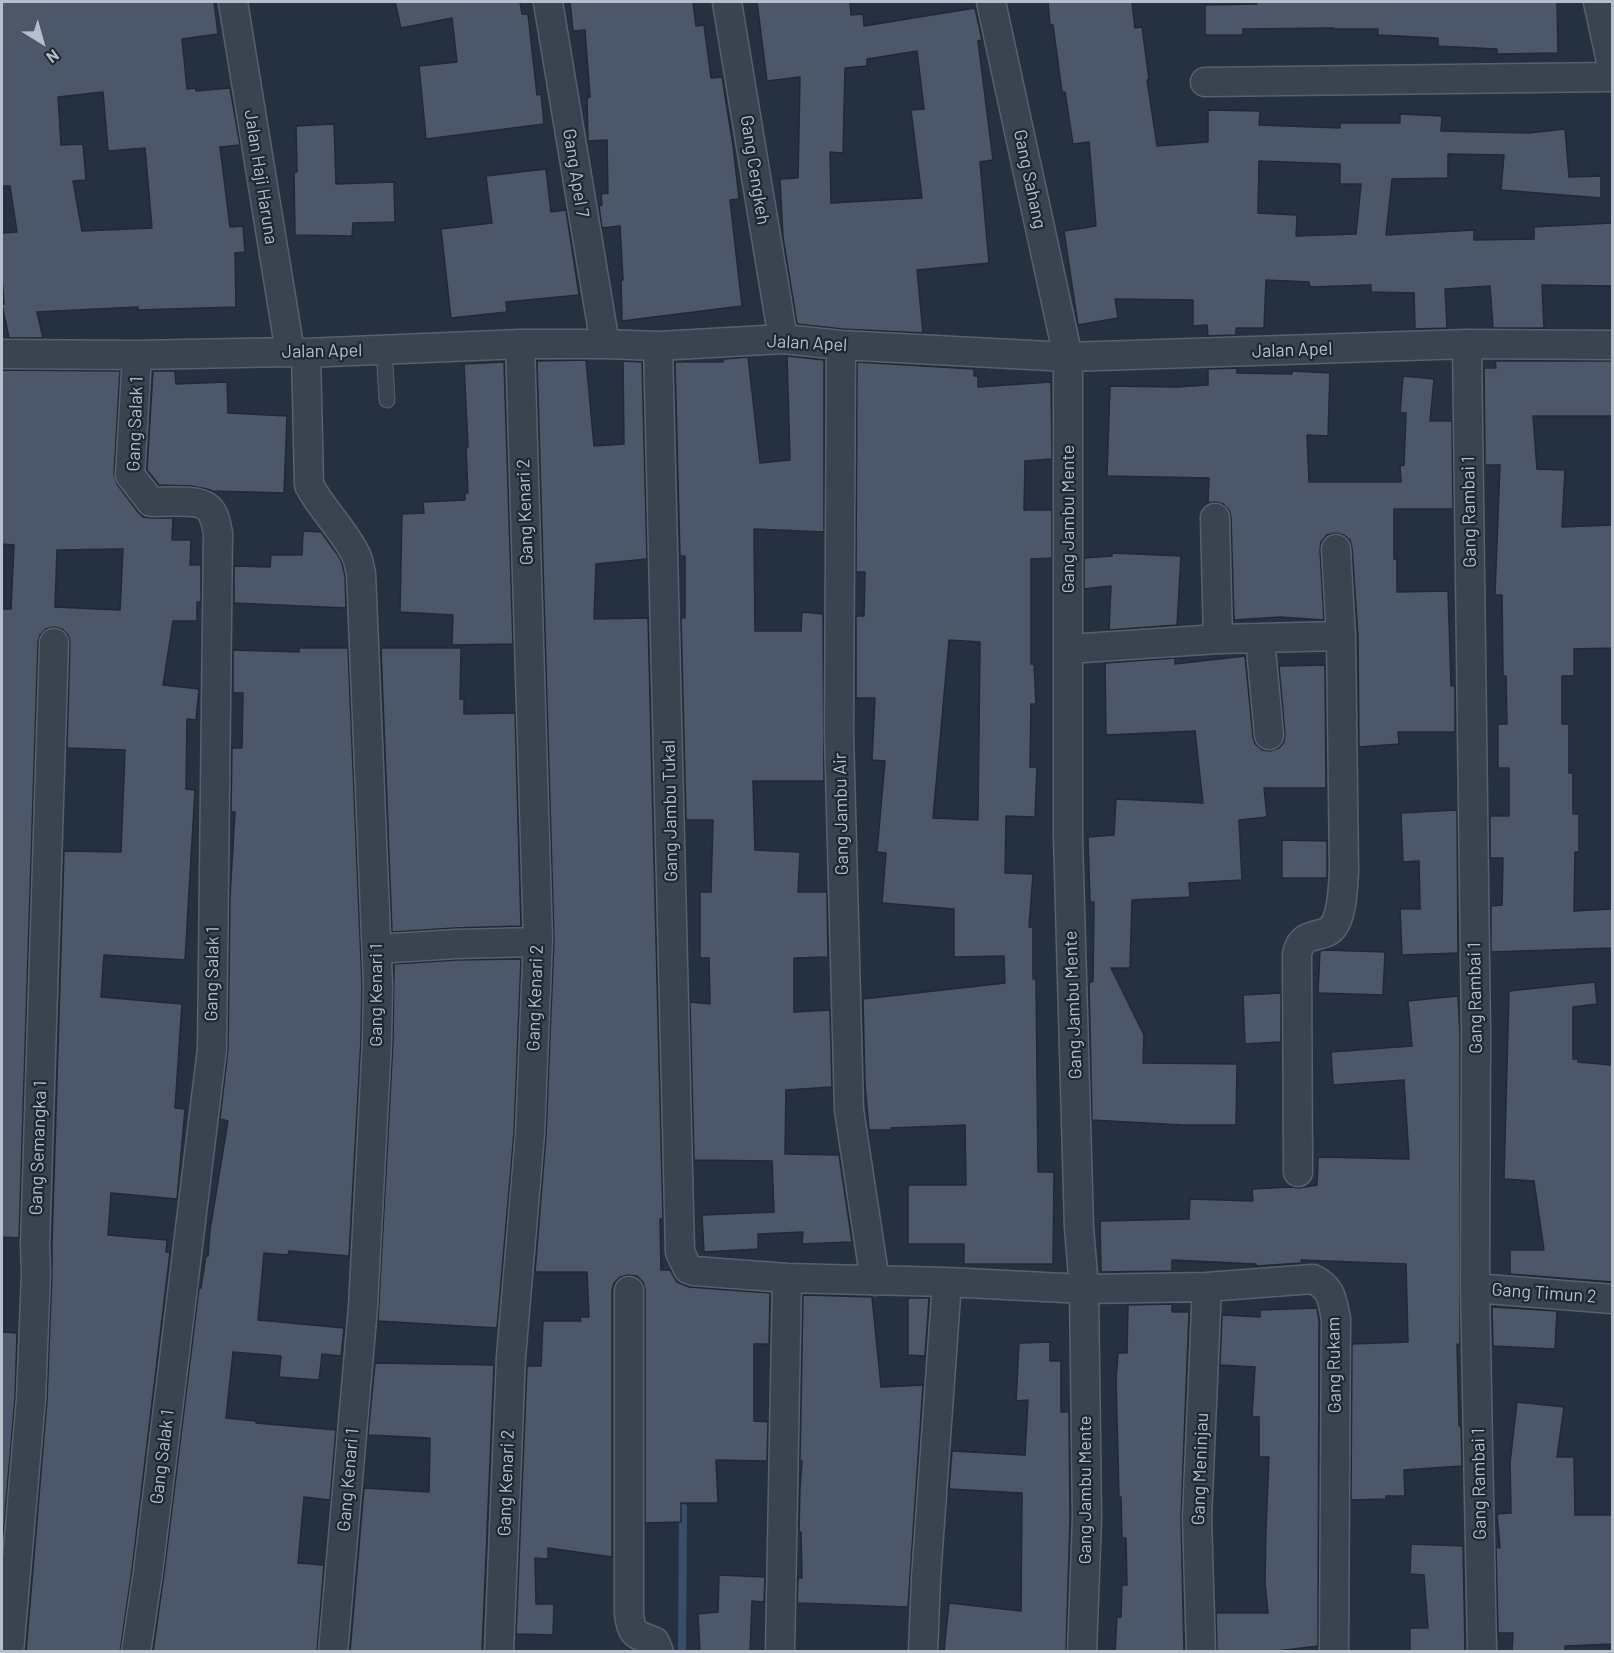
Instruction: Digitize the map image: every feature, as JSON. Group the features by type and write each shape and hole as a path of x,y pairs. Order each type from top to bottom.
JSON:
{"street":[{"name":"Jalan Haji Haruna","path":"233,2 298,352"},
{"name":"Gang Apel 7","path":"548,2 605,344"},
{"name":"Gang Cengkeh","path":"727,2 783,339"},
{"name":"Gang Sahang","path":"991,2 1068,357"},
{"path":"1598,2 1612,66"},
{"path":"1205,82 1612,77"},
{"name":"Jalan Apel","path":"2,350 137,355 520,344 658,346 783,339 841,345 1068,357 1467,344 1612,345"},
{"name":"Gang Kenari 2","path":"499,1652 511,1357 530,1134 537,942 520,344"},
{"name":"Gang Rambai 1","path":"1467,344 1476,1034 1475,1288 1482,1652"},
{"name":"Gang Jambu Air","path":"841,345 839,734 849,1110 875,1281"},
{"name":"Gang Jambu Tukal","path":"658,346 680,1252 688,1269 693,1271"},
{"name":"Gang Kenari 1","path":"298,352 309,485 349,543 357,557 361,573 378,985 363,1307 333,1652"},
{"name":"Gang Salak 1","path":"136,1652 148,1572 212,1049 218,533 214,516 207,506 197,503 151,502 130,475 137,355"},
{"name":"Gang Jambu Mente","path":"1068,357 1068,837 1079,1216 1084,1289 1087,1518 1082,1652"},
{"path":"1215,518 1218,639"},
{"path":"1298,1172 1298,947 1305,939 1324,933 1333,927 1339,916 1343,888 1341,636 1336,549"},
{"path":"1068,649 1218,639 1341,636"},
{"path":"1260,638 1269,735"},
{"name":"Gang Semangka 1","path":"9,1652 31,1399 54,643"},
{"path":"376,950 456,944 537,942"},
{"name":"Gang Rukam","path":"693,1271 788,1278 947,1282 1084,1289 1207,1287 1313,1280 1322,1284 1328,1290 1336,1318 1334,1652"},
{"path":"780,1652 788,1278"},
{"path":"923,1652 947,1282"},
{"name":"Gang Meninjau","path":"1201,1652 1197,1518 1207,1287"},
{"name":"Gang Timun 2","path":"1475,1288 1612,1299"},
{"path":"630,1291 628,1614 630,1628 634,1634 655,1642 659,1652"}],"lane":[{"path":"384,349 387,400"}],"building":[{"path":"2,2 214,2 218,34 182,39 187,89 196,88 196,91 230,88 240,145 220,147 230,227 243,226 245,252 235,253 236,307 138,310 138,307 37,312 43,338 9,338 2,305 4,304 2,233 17,232 10,186 2,186","holes":["103,92 108,151 145,148 152,228 82,231 73,181 86,180 83,144 61,145 58,97"]},
{"path":"395,2 520,2 522,14 528,14 537,95 541,94 544,124 426,139 419,66 457,62 452,18 401,28"},
{"path":"570,2 693,2 696,26 704,25 711,78 722,77 739,199 730,200 742,306 622,321 621,280 623,280 620,226 602,228 599,206 602,205 601,194 608,193 607,140 588,141 587,98 590,97 585,30 573,31"},
{"path":"757,2 850,2 851,15 863,14 864,26 975,8 982,40 978,41 993,160 980,162 989,263 917,270 923,333 797,324 783,237 780,179 798,178 800,77 767,81","holes":["917,51 924,109 911,110 922,198 831,203 830,152 843,153 845,68 867,66 867,59"]},
{"path":"1048,2 1132,2 1135,28 1142,27 1157,146 1208,142 1208,110 1260,111 1259,125 1340,128 1340,123 1400,123 1400,114 1442,116 1441,131 1529,133 1565,129 1569,177 1601,176 1601,198 1501,190 1504,155 1448,154 1448,178 1392,179 1386,235 1474,230 1474,240 1534,239 1534,227 1612,223 1612,286 1542,285 1544,328 1493,328 1490,286 1445,289 1447,328 1415,329 1414,293 1371,292 1371,285 1310,287 1309,282 1266,280 1264,328 1236,328 1236,335 1208,336 1207,325 1193,326 1193,300 1115,299 1118,318 1078,325 1064,231 1096,226 1089,142 1073,144 1065,92 1062,92 1053,25 1050,25","holes":["1259,161 1340,164 1340,184 1361,184 1356,234 1296,236 1297,215 1258,213"]},
{"path":"1257,2 1557,2 1558,53 1497,54 1497,49 1438,46 1438,38 1378,35 1378,29 1243,29 1243,35 1205,35 1205,5 1257,4"},
{"path":"334,124 336,184 394,182 395,222 353,223 352,236 295,235 296,126"},
{"path":"546,169 551,212 566,210 579,295 506,302 507,312 451,318 441,229 492,223 486,176"},
{"path":"787,356 824,360 824,532 754,529 755,631 801,631 802,612 823,614 824,781 753,781 755,850 800,852 798,892 827,892 828,957 794,958 794,1012 830,1010 832,1087 786,1090 785,1154 839,1155 852,1242 802,1244 803,1232 758,1234 758,1249 704,1252 702,1215 774,1212 772,1161 694,1160 690,1002 710,1004 709,958 700,958 700,892 711,892 713,820 686,820 681,618 685,618 685,556 680,556 675,362 723,362 724,359 748,357 760,463 790,460"},
{"path":"586,360 594,446 624,444 623,361 642,362 647,559 596,564 594,619 648,618 663,1219 660,1219 661,1270 670,1270 677,1282 689,1287 770,1293 769,1344 754,1344 754,1421 768,1422 767,1461 716,1460 718,1503 681,1503 681,1522 645,1523 645,1291 643,1282 637,1276 620,1277 614,1283 612,1291 612,1557 548,1548 548,1559 535,1558 536,1604 554,1604 553,1635 516,1634 527,1366 541,1366 543,1321 581,1321 580,1317 589,1317 587,1272 535,1272 546,1135 554,940 537,361"},
{"path":"1495,361 1612,361 1612,416 1533,416 1537,469 1565,470 1562,527 1612,525 1612,648 1574,649 1574,676 1562,676 1562,724 1569,724 1569,773 1573,773 1573,814 1579,814 1579,852 1575,852 1574,911 1612,909 1612,948 1491,952 1491,906 1502,905 1503,858 1490,858 1490,816 1509,816 1509,768 1498,768 1498,724 1507,724 1506,676 1503,676 1502,595 1495,595 1500,465 1485,465 1484,368 1496,368"},
{"path":"504,362 513,644 452,645 453,615 400,612 402,514 424,513 423,502 465,500 465,493 468,493 466,447 468,447 464,364"},
{"path":"857,362 974,369 974,376 978,376 978,387 1051,382 1052,459 1025,461 1024,510 1052,510 1052,558 1031,559 1031,664 1034,664 1036,704 1031,704 1030,767 1037,767 1035,817 1006,816 1005,873 1033,874 1029,927 1033,927 1033,979 1036,979 1038,1172 1054,1172 1053,1264 964,1264 964,1244 908,1244 908,1185 966,1185 965,1125 869,1130 865,1084 863,999 1005,983 1004,956 954,957 954,909 882,903 886,853 877,852 885,761 872,760 875,698 856,698 856,616 864,616 865,572 856,572","holes":["949,640 980,642 978,820 933,818"]},
{"path":"1237,368 1237,373 1292,374 1292,371 1330,373 1328,436 1307,435 1309,482 1401,482 1400,466 1404,465 1406,413 1400,413 1403,376 1434,379 1430,421 1452,421 1453,509 1394,509 1394,559 1397,559 1397,592 1448,591 1451,686 1455,686 1455,732 1398,732 1399,744 1359,747 1358,636 1352,548 1350,540 1344,535 1336,533 1327,535 1321,542 1324,620 1280,617 1234,620 1231,517 1229,510 1223,504 1208,503 1209,478 1107,476 1110,386 1208,385 1208,369"},
{"path":"2,370 120,371 114,474 117,484 143,517 173,518 172,540 191,540 190,565 201,565 201,602 197,602 197,621 173,621 163,685 199,689 196,720 187,719 186,789 195,790 185,960 104,955 101,997 182,1004 175,1108 185,1109 177,1199 111,1193 108,1235 167,1240 166,1252 170,1252 120,1652 26,1652 47,1400 64,851 121,852 125,750 67,748 70,643 68,635 62,629 54,627 46,629 40,635 38,642 19,1238 2,1237 2,609 11,609 14,545 2,544","holes":["123,549 120,610 55,607 57,550"]},
{"path":"153,371 175,371 176,384 227,382 228,413 287,416 284,493 213,491 191,486 159,485 147,470"},
{"path":"303,531 321,532 337,554 345,576 346,608 234,603 234,566 270,567 271,555 302,555"},
{"path":"1112,553 1181,556 1177,625 1109,630 1111,586 1084,589 1084,558 1112,556"},
{"path":"299,648 348,648 362,985 349,1256 289,1251 288,1255 264,1253 258,1320 344,1328 341,1356 322,1354 319,1380 279,1377 281,1356 233,1352 226,1418 336,1430 330,1500 304,1497 298,1563 324,1565 317,1652 153,1652 199,1288 201,1288 206,1256 208,1256 210,1230 228,1121 220,1119 228,1049 230,897 235,812 231,812 232,748 242,748 243,693 233,693 233,650 299,652"},
{"path":"381,648 461,648 460,699 464,699 464,714 515,713 521,926 392,932"},
{"path":"1245,656 1253,737 1255,744 1262,750 1270,751 1279,748 1284,742 1285,734 1279,666 1325,665 1326,788 1264,788 1267,817 1239,820 1242,880 1189,883 1190,897 1132,900 1130,968 1111,968 1144,1035 1143,1063 1237,1064 1236,1125 1183,1125 1092,1120 1089,983 1093,981 1094,902 1090,902 1088,837 1114,835 1116,799 1203,803 1195,731 1106,735 1105,663 1175,658 1175,664"},
{"path":"1457,810 1458,953 1402,955 1400,909 1420,909 1419,861 1403,862 1401,813"},
{"path":"1282,840 1327,841 1327,878 1282,878"},
{"path":"1320,951 1385,952 1383,995 1318,993"},
{"path":"521,959 514,1133 497,1328 378,1321 393,1042 394,964"},
{"path":"1595,982 1597,1004 1573,1007 1573,1059 1578,1059 1578,1062 1612,1065 1612,1282 1510,1274 1510,1250 1544,1250 1534,1181 1504,1179 1509,991"},
{"path":"1281,993 1281,1042 1245,1044 1243,995"},
{"path":"1458,996 1460,1345 1457,1344 1462,1466 1404,1470 1405,1496 1351,1500 1352,1344 1408,1342 1406,1264 1301,1260 1302,1263 1256,1266 1256,1264 1172,1260 1172,1271 1101,1272 1100,1221 1189,1219 1190,1199 1253,1201 1252,1189 1299,1188 1317,1185 1318,1157 1409,1159 1404,1080 1333,1085 1331,1052 1412,1046 1408,1001"},
{"path":"803,1295 872,1297 881,1387 923,1385 908,1607 797,1603 798,1578 802,1578 801,1532 799,1532 802,1461 800,1461"},
{"path":"908,1298 929,1298 925,1356 908,1355"},
{"path":"1172,1304 1172,1312 1189,1312 1181,1517 1184,1652 1115,1652 1117,1617 1121,1617 1122,1585 1127,1585 1126,1538 1122,1538 1121,1497 1119,1497 1116,1380 1118,1353 1127,1353 1128,1305"},
{"path":"1492,1307 1557,1311 1555,1349 1493,1346"},
{"path":"1317,1308 1319,1321 1318,1646 1269,1652 1217,1652 1216,1613 1268,1613 1265,1583 1269,1457 1259,1457 1259,1417 1252,1417 1255,1367 1220,1365 1222,1315 1260,1317 1260,1310"},
{"path":"2,1332 17,1333 15,1398 2,1548"},
{"path":"1050,1342 1050,1361 1061,1361 1061,1412 1069,1412 1070,1518 1066,1652 944,1652 949,1603 1021,1611 1022,1493 949,1489 952,1451 1025,1455 1028,1400 1016,1401 1019,1343"},
{"path":"375,1363 494,1365 482,1652 350,1652 364,1488 429,1492 430,1438 368,1435"},
{"path":"1517,1402 1564,1407 1557,1457 1574,1457 1575,1515 1612,1515 1612,1644 1565,1646 1565,1652 1512,1652 1513,1633 1498,1633 1496,1547 1500,1548 1497,1514 1511,1513 1510,1463"},
{"path":"1411,1544 1463,1546 1465,1652 1410,1652 1410,1628 1428,1628 1424,1575 1410,1574"},
{"path":"719,1575 765,1577 764,1602 752,1601 750,1652 700,1652 698,1614 718,1612"}],"waterway":[{"path":"682,1652 683,1508"}]}
